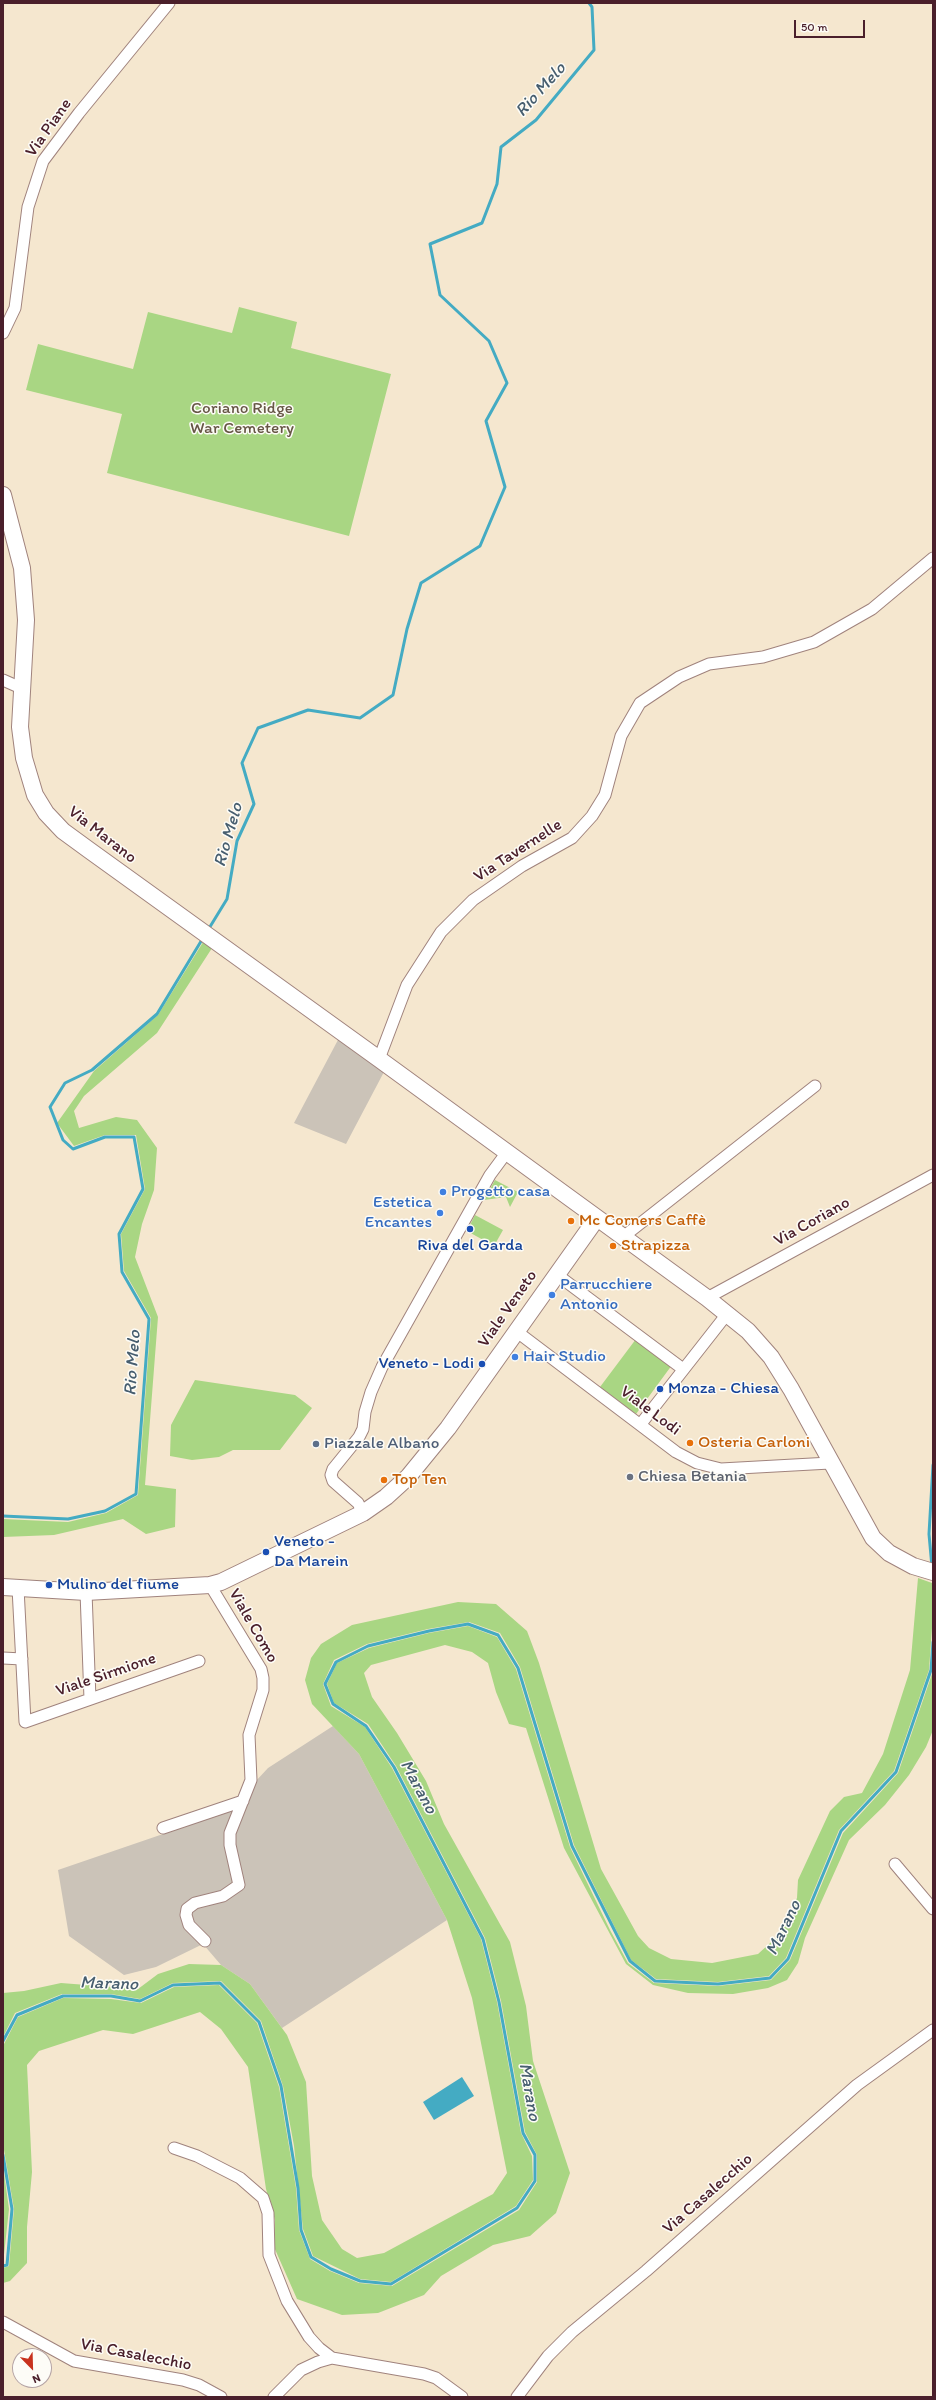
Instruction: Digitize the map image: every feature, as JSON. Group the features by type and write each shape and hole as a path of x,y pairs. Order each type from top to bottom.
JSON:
{"main road":[{"name":"Via Marano","path":"3,495 22,568 26,620 20,727 24,758 35,795 46,813 63,831 507,1152 707,1298 748,1331 771,1357 873,1538 889,1553 913,1566 933,1572"},
{"name":"Viale Veneto","path":"11,1588 86,1592 210,1585 221,1582 363,1513 386,1498 408,1476 448,1428 597,1218"}],"street":[{"name":"Via Piane","path":"3,333 14,308 28,207 44,162 79,113 169,3"},
{"name":"Via Tavernelle","path":"379,1059 407,985 441,932 473,900 522,866 572,838 592,816 605,795 621,736 640,704 679,677 709,664 763,657 786,651 821,638 872,610 933,558"},
{"path":"3,680 22,688"},
{"path":"623,1237 815,1086"},
{"path":"363,1513 358,1503 333,1481 331,1475 333,1469 359,1437 363,1429 369,1399 382,1367 490,1175 507,1152"},
{"name":"Via Coriano","path":"707,1298 933,1175"},
{"path":"556,1274 683,1369"},
{"path":"640,1425 727,1314"},
{"name":"Viale Lodi","path":"516,1331 676,1452 709,1468 830,1463"},
{"name":"Viale Como","path":"205,1941 189,1925 186,1915 187,1909 195,1903 223,1896 239,1885 230,1845 230,1833 244,1801 251,1780 249,1735 263,1690 261,1669 210,1585"},
{"path":"3,1658 22,1659 11,1588"},
{"path":"86,1592 90,1699"},
{"name":"Viale Sirmione","path":"22,1659 25,1722 199,1661"},
{"path":"163,1828 244,1801"},
{"path":"895,1864 933,1909"},
{"name":"Via Casalecchio","path":"517,2397 548,2356 572,2332 652,2266 857,2085 933,2030"},
{"path":"174,2148 197,2156 240,2178 263,2198 268,2213 269,2255 287,2301 309,2337 319,2348 332,2358"},
{"name":"Via Casalecchio","path":"3,2322 74,2361 183,2380 199,2385 220,2397"},
{"path":"274,2397 301,2370 318,2362 332,2358 424,2374 436,2378 462,2397"}],"shaded area":[{"path":"339,1038 385,1070 346,1144 294,1123"},
{"path":"333,1726 359,1754 447,1920 282,2028 250,1984 221,1965 203,1944 156,1967 124,1975 69,1936 58,1870 236,1809 233,1817 235,1880 231,1888 184,1907 193,1922 191,1911 197,1907 225,1900 236,1894 243,1887 234,1845 234,1834 255,1782 268,1768"}],"green space":[{"name":"Coriano Ridge War Cemetery","path":"239,307 297,322 291,348 391,374 349,536 107,473 122,414 26,390 38,344 133,369 148,312 232,333"},
{"path":"205,939 214,945 157,1033 84,1096 74,1111 79,1128 116,1117 137,1120 157,1148 154,1190 142,1224 135,1257 158,1317 145,1485 176,1489 175,1527 146,1534 123,1519 54,1535 3,1537 3,1519 68,1522 106,1513 138,1495 151,1318 124,1271 121,1234 145,1189 136,1135 105,1135 74,1146 57,1123 94,1071 158,1015"},
{"path":"495,1180 518,1192 510,1207 506,1197 484,1200"},
{"path":"475,1215 503,1230 494,1246 467,1231"},
{"path":"636,1339 672,1365 636,1414 600,1387"},
{"path":"195,1380 295,1395 312,1408 280,1450 233,1450 219,1457 192,1460 170,1456 171,1425"},
{"path":"918,1578 932,1583 933,1614 929,1670 894,1771 839,1830 786,1958 769,1976 718,1982 656,1979 631,1960 574,1845 520,1667 500,1633 469,1622 428,1629 367,1644 334,1660 323,1684 331,1706 365,1727 392,1768 481,1939 497,2002 521,2133 532,2156 533,2180 516,2206 391,2282 360,2279 313,2256 303,2229 294,2146 283,2086 261,2021 221,1981 173,1983 140,1999 111,1994 62,1994 15,2013 3,2037 3,1993 24,1991 61,1983 138,1989 158,1974 189,1964 221,1965 250,1984 287,2035 306,2082 312,2176 322,2220 342,2249 357,2258 384,2253 493,2194 507,2173 472,1998 447,1920 359,1754 312,1704 305,1680 311,1658 321,1644 352,1625 458,1602 496,1604 527,1631 539,1663 601,1869 638,1936 649,1948 671,1959 712,1963 758,1954 780,1934 797,1898 798,1880 830,1811 844,1797 862,1793 883,1754 910,1670"},
{"path":"468,1626 497,1637 516,1669 570,1847 610,1930 628,1963 654,1983 718,1986 771,1980 790,1960 843,1833 898,1773 933,1671 933,1730 926,1747 909,1775 885,1805 849,1840 805,1938 798,1963 787,1980 768,1988 733,1994 688,1993 653,1985 626,1964 564,1848 526,1728 509,1724 496,1692 488,1663 472,1652 445,1645 371,1665 364,1673 372,1697 397,1733 426,1781 444,1824 510,1942 526,2006 533,2061 570,2173 556,2213 530,2236 493,2245 441,2276 424,2295 378,2313 342,2315 297,2299 274,2247 275,2220 266,2189 248,2067 221,2029 200,2012 133,2034 103,2030 39,2051 27,2065 32,2172 27,2227 27,2263 10,2281 3,2283 3,2268 9,2266 14,2209 3,2144 3,2046 18,2017 63,1998 111,1999 141,2003 174,1987 219,1985 257,2023 279,2087 296,2188 299,2230 310,2259 330,2271 359,2283 392,2286 519,2210 537,2182 537,2155 525,2132 501,2001 485,1938 396,1766 368,1724 334,1703 327,1684 337,1663 369,1648 429,1633"},
{"path":"3,2166 9,2209 3,2264"}],"water":[{"path":"462,2077 474,2096 434,2120 423,2102"}],"waterway":[{"name":"Rio Melo","path":"208,930 227,899 237,841 254,804 242,763 258,728 308,710 360,718 393,695 407,629 421,583 480,546 505,487 486,421 507,383 489,341 440,295 430,244 482,223 497,184 501,147 536,120 594,50 592,7 589,3"},
{"name":"Rio Melo","path":"3,1516 68,1519 105,1511 136,1494 149,1319 122,1272 119,1234 143,1189 134,1137 105,1137 73,1149 63,1140 50,1107 65,1083 92,1070 157,1014 203,938"},
{"name":"Marano","path":"932,1567 929,1534 933,1465"},
{"name":"Marano","path":"3,2041 17,2015 63,1996 111,1996 140,2001 173,1985 220,1983 259,2022 281,2086 298,2188 301,2230 311,2257 331,2269 360,2281 391,2284 517,2208 535,2181 535,2155 523,2133 499,2002 483,1939 394,1767 366,1726 333,1704 325,1684 336,1662 368,1646 429,1631 468,1624 498,1635 518,1668 572,1846 630,1961 655,1981 718,1984 770,1978 788,1959 841,1831 896,1772 931,1670 933,1642"},
{"name":"Marano","path":"3,2155 12,2209 7,2265 3,2266"}],"place":[{"name":"Progetto casa","path":"443,1192"},
{"name":"Estetica Encantes","path":"440,1213"},
{"name":"Mc Corners Caffè","path":"571,1221"},
{"name":"Riva del Garda","path":"470,1229"},
{"name":"Strapizza","path":"613,1246"},
{"name":"Parrucchiere Antonio","path":"552,1295"},
{"name":"Hair Studio","path":"515,1357"},
{"name":"Veneto - Lodi","path":"482,1364"},
{"name":"Monza - Chiesa","path":"660,1389"},
{"name":"Osteria Carloni","path":"690,1443"},
{"name":"Piazzale Albano","path":"316,1444"},
{"name":"Chiesa Betania","path":"630,1477"},
{"name":"Top Ten","path":"384,1480"},
{"name":"Veneto - Da Marein","path":"266,1552"},
{"name":"Mulino del fiume","path":"49,1585"}]}
